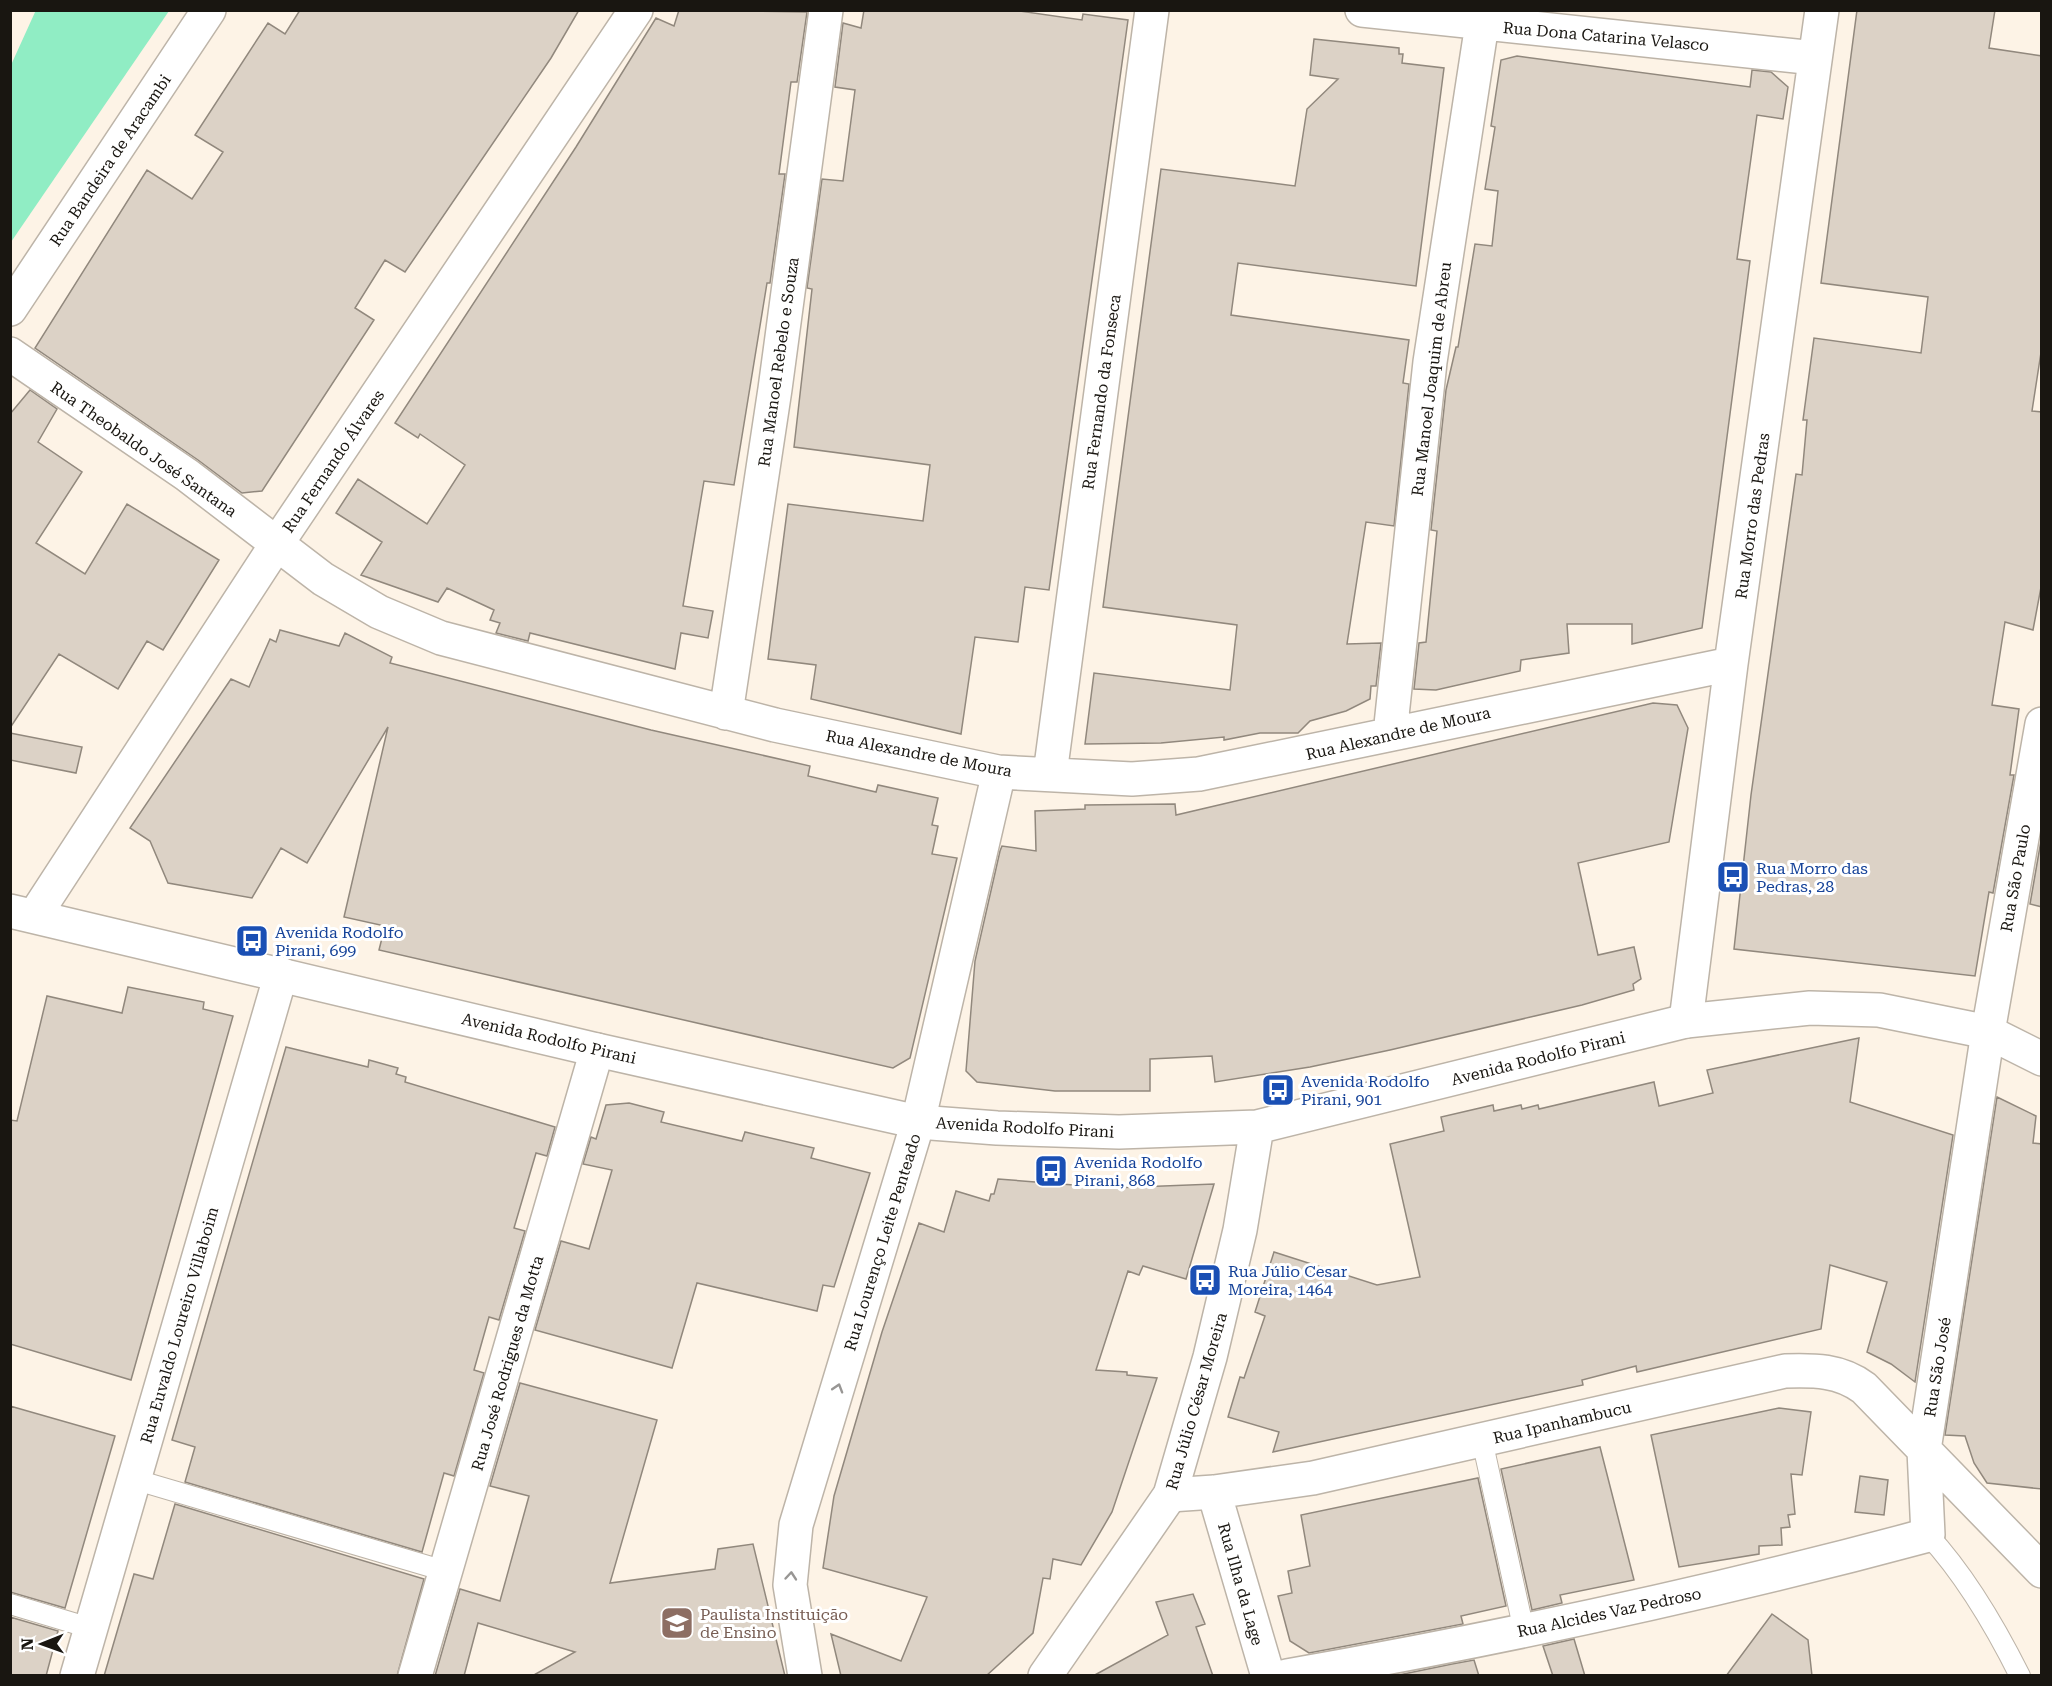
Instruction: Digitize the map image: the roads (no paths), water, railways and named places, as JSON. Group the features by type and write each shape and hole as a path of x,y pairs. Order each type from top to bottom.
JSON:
{"street":[{"name":"Rua Bandeira de Aracambi","path":"10,309 209,10"},
{"name":"Rua Fernando Álvares","path":"23,913 276,545 636,10"},
{"name":"Rua Manoel Rebelo e Souza","path":"726,713 775,389 826,10"},
{"name":"Rua Fernando da Fonseca","path":"1050,774 1152,10"},
{"name":"Rua Morro das Pedras","path":"1686,1021 1731,664 1822,10"},
{"name":"Rua Dona Catarina Velasco","path":"1375,11 1815,58"},
{"name":"Rua Manoel Joaquim de Abreu","path":"1390,734 1430,362 1482,24"},
{"name":"Rua Theobaldo José Santana","path":"10,354 187,475 276,545"},
{"name":"Rua Alexandre de Moura","path":"276,545 323,579 380,612 441,638 726,713 999,772 1132,779 1199,774 1731,664"},
{"name":"Rua São Paulo","path":"1988,1032 2042,724"},
{"name":"Rua Lourenço Leite Penteado","path":"805,1676 790,1585 796,1525 918,1122 999,772"},
{"name":"Avenida Rodolfo Pirani","path":"23,913 597,1050 918,1122 997,1128 1119,1132 1257,1127 1686,1021 1810,1008 1867,1010 1988,1032 2042,1059"},
{"name":"Rua Euvaldo Loureiro Villaboim","path":"77,1676 281,974"},
{"name":"Rua São José","path":"1928,1535 1924,1450 1988,1032"},
{"name":"Rua José Rodrigues da Motta","path":"415,1676 597,1050"},
{"name":"Rua Júlio César Moreira","path":"1045,1676 1170,1495 1210,1357 1240,1230 1257,1127"},
{"name":"Rua Ipanhambucu","path":"1170,1495 1214,1492 1312,1478 1785,1371 1809,1370 1850,1378 1864,1388 2042,1571"},
{"name":"Rua Ilha da Lage","path":"1214,1492 1268,1676"},
{"name":"Rua Alcides Vaz Pedroso","path":"1287,1676 1451,1647 1524,1631 1791,1572 1928,1535"}],"lane":[{"path":"1482,1440 1524,1631"},
{"path":"133,1479 445,1571"},
{"path":"1928,1535 1960,1575 2004,1643 2020,1676"},
{"path":"10,1604 90,1628"}],"place":[{"name":"Rua Morro das Pedras, 28","path":"1733,877"},
{"name":"Avenida Rodolfo Pirani, 699","path":"252,941"},
{"name":"Avenida Rodolfo Pirani, 901","path":"1278,1090"},
{"name":"Avenida Rodolfo Pirani, 868","path":"1051,1171"},
{"name":"Rua Júlio Cesar Moreira, 1464","path":"1205,1280"},
{"name":"Paulista Instituição de Ensino","path":"677,1623"}]}
